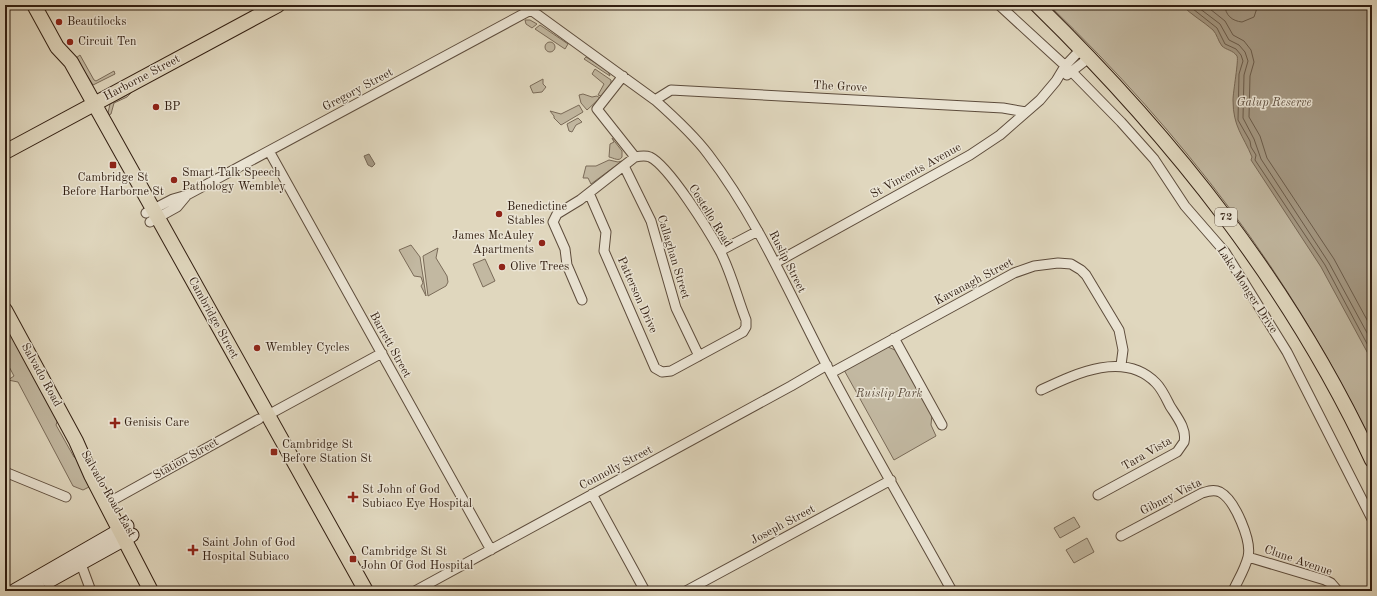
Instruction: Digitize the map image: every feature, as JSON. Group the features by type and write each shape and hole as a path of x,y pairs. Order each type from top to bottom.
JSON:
{"main road":[{"name":"Cambridge Street","path":"34,5 57,46 63,66 88,102 152,216 264,417 357,591"},
{"name":"Harborne Street","path":"5,152 88,102 264,5"},
{"name":"Harborne Street","path":"5,142 88,102 278,5"},
{"name":"Lake Monger Drive","path":"1037,5 1086,53 1188,168 1237,230 1301,329 1335,387 1372,460"},
{"name":"Salvado Road","path":"5,310 76,441"},
{"name":"Cambridge Street","path":"264,417 366,591"},
{"name":"Salvado Road East","path":"76,441 97,472 113,500 151,591"},
{"name":"Salvado Road East","path":"76,441 91,475 161,591"}],"street":[{"name":"Gregory Street","path":"152,216 173,199 187,195 529,8 540,5"},
{"name":"Lake Monger Drive","path":"999,5 1069,69 1154,159 1185,206 1225,252 1287,352 1372,519"},
{"name":"Ruslip Street","path":"529,8 655,100 673,116 707,152 741,201 758,231 829,369 952,591"},
{"name":"St Vincents Avenue","path":"775,263 970,155 1000,136 1086,53"},
{"path":"582,300 567,265 566,249 554,222 557,214 589,193 635,157 597,109 623,76"},
{"name":"The Grove","path":"655,100 671,90 1003,108 1026,112"},
{"name":"Barrett Street","path":"269,151 491,550"},
{"name":"Costello Road","path":"635,157 644,156 650,158 668,174 688,200 720,251 746,320 746,327 743,332 699,356"},
{"name":"Callaghan Street","path":"624,166 651,221 676,308 699,356"},
{"name":"Patterson Drive","path":"589,193 606,232 604,251 655,368 662,372 671,371 699,356"},
{"path":"720,251 758,231"},
{"name":"Kavanagh Street","path":"829,369 894,338 1014,273 1034,266 1066,263 1076,267 1086,275 1116,323 1122,344 1121,365"},
{"path":"894,338 942,425"},
{"name":"Station Street","path":"113,500 382,353"},
{"path":"1041,390 1080,373 1121,365"},
{"name":"Tara Vista","path":"1098,495 1177,452 1183,445 1185,439 1184,428 1157,384 1146,375 1121,365"},
{"name":"Connolly Street","path":"415,591 592,494 829,369"},
{"path":"5,472 66,497"},
{"name":"Joseph Street","path":"686,591 891,480"},
{"name":"Gibney Vista","path":"1121,536 1202,493 1216,491 1220,492 1229,502 1245,529 1248,557 1233,591"},
{"path":"592,494 645,591"},
{"path":"14,591 37,586 80,564 126,533"},
{"path":"37,586 126,533"},
{"name":"Clune Avenue","path":"1248,557 1325,580 1331,583 1338,591"},
{"path":"80,564 91,591"}],"green space":[{"name":"Galup Reserve","path":"1049,5 1372,5 1372,443 1340,381 1306,322 1269,264 1230,209 1189,156 1145,105 1098,54"},
{"path":"525,20 530,20 537,24 532,28 526,24"},
{"path":"540,25 568,44 565,49 535,29"},
{"path":"548,42 552,42 554,43 554,51 548,52 545,49 545,45"},
{"path":"80,55 94,80 96,81 114,71 115,74 93,85 76,58"},
{"path":"586,57 608,71 610,76 584,59"},
{"path":"595,69 611,80 611,87 601,96 598,95 604,84 592,74"},
{"path":"543,79 543,84 546,87 542,92 533,93 530,86"},
{"path":"132,92 127,97 114,103 111,114 109,115 110,104"},
{"path":"583,94 592,97 597,96 600,98 587,110 581,103 579,95"},
{"path":"579,105 583,112 561,125 550,111 561,114"},
{"path":"578,118 582,122 576,125 572,132 569,131 567,124"},
{"path":"612,138 622,151 622,157 619,159 609,157 610,144 614,142"},
{"path":"609,160 618,162 622,161 591,184 588,178 583,178 586,166 596,166"},
{"path":"411,245 420,257 426,296 421,286 423,283 421,277 414,276 399,250"},
{"path":"438,248 436,258 447,276 448,282 446,286 428,296 423,256"},
{"path":"485,259 495,281 483,287 473,264"},
{"path":"5,325 58,419 56,425 74,457 78,458 93,485 83,490 73,486 18,382 8,380 14,376 5,359"},
{"name":"Ruislip Park","path":"888,347 895,350 899,354 932,414 931,425 936,436 894,460 844,370"},
{"path":"1074,517 1080,527 1060,538 1054,528"},
{"path":"1087,538 1094,552 1074,563 1066,550"}],"water":[{"path":"1182,5 1235,5 1242,7 1244,5 1372,5 1372,361 1321,267 1251,160 1252,157 1239,130 1233,109 1237,56 1234,52 1222,46 1216,33"},
{"path":"369,154 375,164 372,167 368,165 364,156"}],"place":[{"name":"Beautilocks","path":"59,22"},
{"name":"Circuit Ten","path":"70,42"},
{"name":"BP","path":"156,107"},
{"name":"Cambridge St Before Harborne St","path":"113,165"},
{"name":"Smart Talk Speech Pathology Wembley","path":"174,180"},
{"name":"Benedictine Stables","path":"499,214"},
{"name":"James McAuley Apartments","path":"542,243"},
{"name":"Olive Trees","path":"502,267"},
{"name":"Wembley Cycles","path":"257,348"},
{"name":"Genisis Care","path":"115,423"},
{"name":"Cambridge St Before Station St","path":"274,452"},
{"name":"St John of God Subiaco Eye Hospital","path":"353,497"},
{"name":"Saint John of God Hospital Subiaco","path":"193,550"},
{"name":"Cambridge St St John Of God Hospital","path":"353,559"}]}
